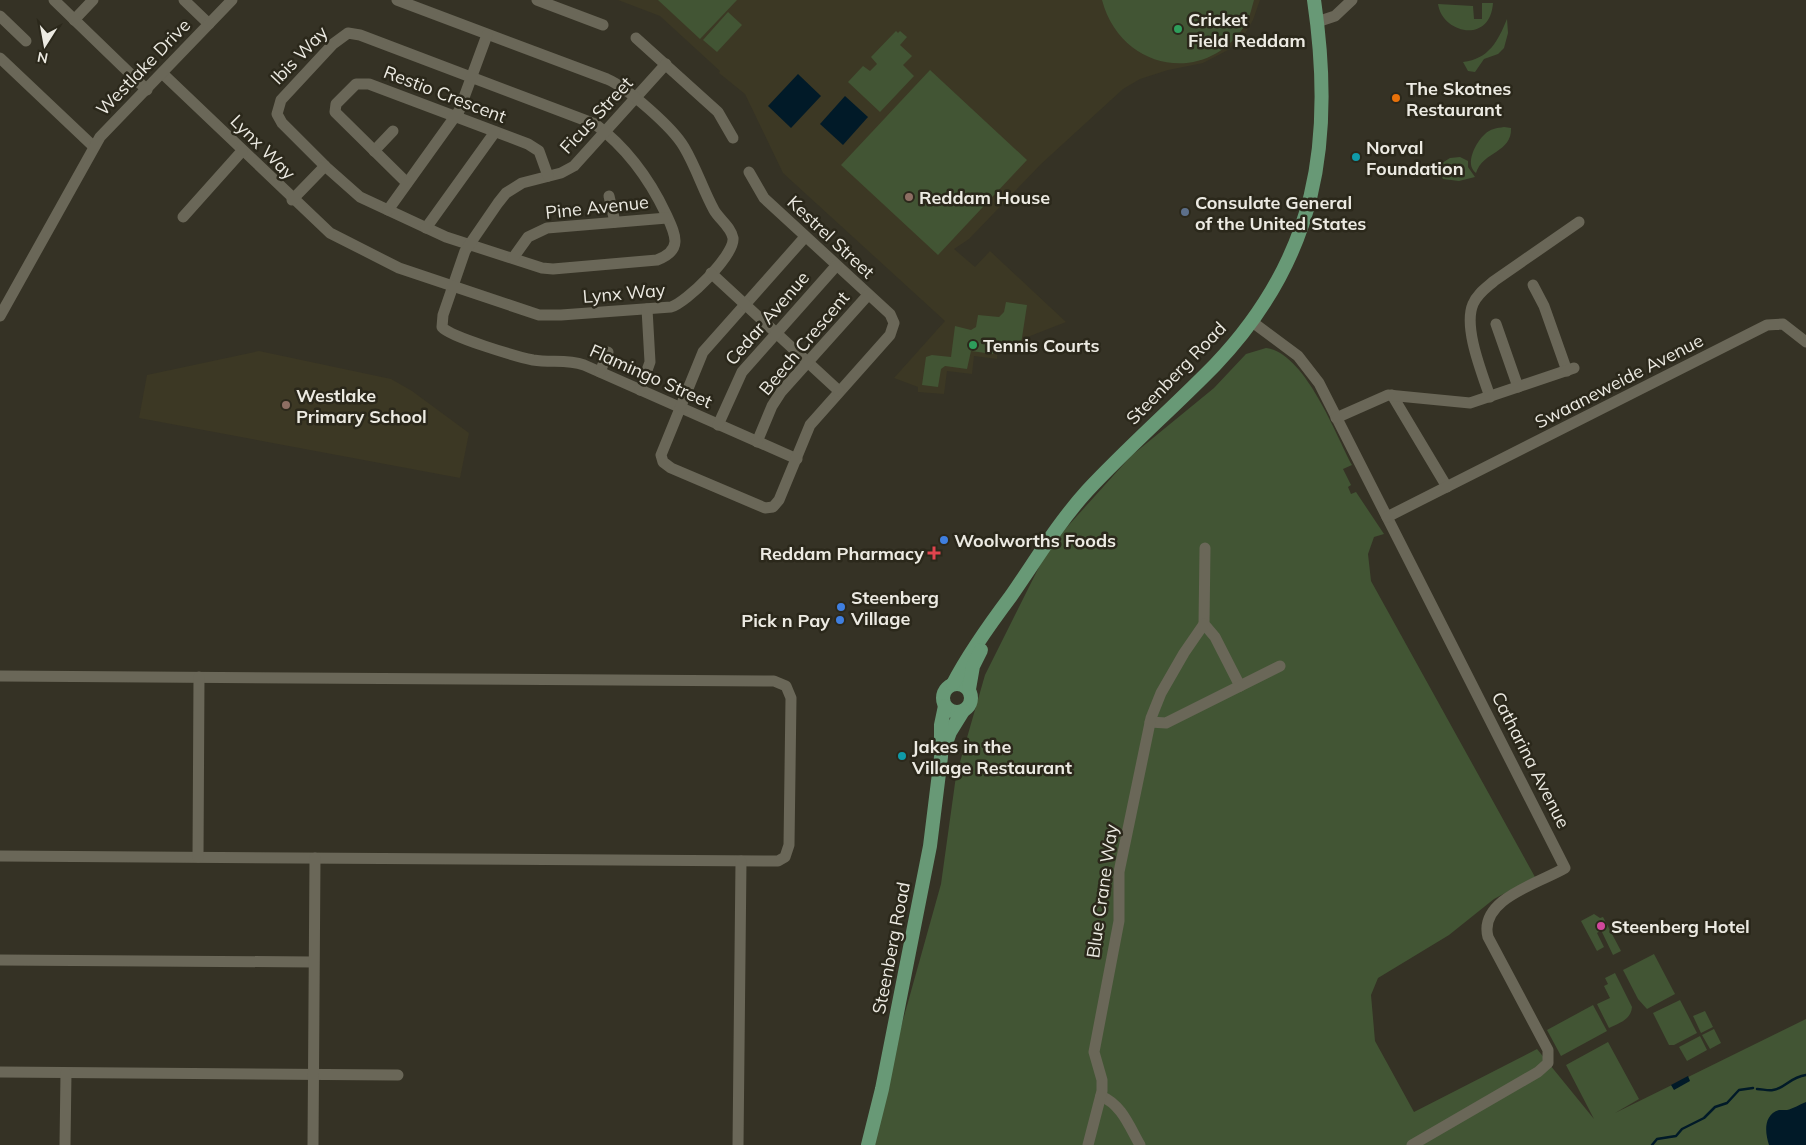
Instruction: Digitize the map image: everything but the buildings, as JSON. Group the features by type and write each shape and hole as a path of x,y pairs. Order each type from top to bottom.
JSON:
{"main road":[{"name":"Steenberg Road","path":"953,684 959,669 1044,546 1087,491 1216,364 1251,321 1284,268 1301,229 1314,189 1320,150 1322,74 1314,0"},
{"name":"Steenberg Road","path":"969,689 976,659 1003,614 1010,596"},
{"path":"953,684 962,684 969,689 971,701 963,711 955,712 945,706 943,693 953,684"},
{"name":"Steenberg Road","path":"868,1145 882,1089 930,846 941,757 941,725 945,706"},
{"name":"Steenberg Road","path":"941,757 950,732 963,711"}],"street":[{"path":"54,0 147,90"},
{"path":"74,20 92,0"},
{"path":"184,0 209,24"},
{"name":"Westlake Drive","path":"0,316 96,141 232,0"},
{"name":"Lynx Way","path":"162,73 292,200 338,238 399,268 539,315 671,307 682,303 730,251 733,242 732,234 714,210 682,144 636,98 623,88 608,79 397,0"},
{"path":"537,0 603,25"},
{"path":"1317,22 1335,16 1352,0"},
{"path":"0,16 26,41"},
{"name":"Ibis Way","path":"343,35 360,35 590,121 606,132 647,177 675,235 676,242 669,254 657,260 553,269 469,244 426,228 360,197 325,166 278,119 277,107 281,100 343,35"},
{"path":"388,210 455,117 472,78 487,35"},
{"path":"636,38 718,112 733,138"},
{"path":"0,58 96,141"},
{"name":"Ficus Street","path":"452,287 469,244 506,193 522,183 561,173 574,166 666,64"},
{"name":"Restio Crescent","path":"406,183 335,112 339,99 356,84 369,84 535,147 541,155 548,176"},
{"path":"374,151 393,131"},
{"path":"426,228 495,132"},
{"path":"183,217 242,152"},
{"path":"292,200 325,166"},
{"name":"Kestrel Street","path":"749,172 764,198 890,314 894,322 890,335 839,391"},
{"path":"608,196 615,222"},
{"name":"Pine Avenue","path":"513,258 528,237 539,230 554,227 667,218"},
{"path":"1490,397 1470,325 1473,304 1484,289 1494,281 1579,222"},
{"path":"711,273 745,304 777,333 839,391 810,426 779,500 773,507 765,508 664,462 661,455 703,352 745,304 805,237"},
{"name":"Cedar Avenue","path":"718,425 738,378 836,266"},
{"path":"1336,418 1381,397 1392,395 1463,403 1490,397 1570,370 1544,306 1533,285"},
{"name":"Flamingo Street","path":"452,287 441,322 442,327 448,333 518,356 544,361 567,361 600,372 796,459"},
{"name":"Beech Crescent","path":"757,442 776,400 868,295"},
{"path":"640,390 650,362 647,309"},
{"name":"Catharina Avenue","path":"1251,321 1288,347 1306,364 1319,383 1565,868 1498,903 1490,914 1486,925 1488,937 1548,1050 1548,1063 1538,1072 1412,1145"},
{"path":"1496,324 1518,387"},
{"name":"Swaaneweide Avenue","path":"1387,517 1767,325 1783,324 1806,342"},
{"path":"600,372 608,352"},
{"path":"1392,395 1447,487"},
{"path":"1204,548 1204,624 1214,637 1240,686"},
{"name":"Blue Crane Way","path":"1088,1145 1102,1096 1102,1080 1094,1058 1094,1045 1119,921 1118,880 1120,861 1150,722 1161,693 1184,653 1204,624"},
{"path":"1150,722 1166,723 1280,666"},
{"path":"0,676 781,683 789,690 791,698 788,851 785,858 778,861 0,856"},
{"path":"198,857 199,677"},
{"path":"313,1145 312,962 315,858"},
{"path":"738,1145 741,861"},
{"path":"0,960 312,962"},
{"path":"0,1072 398,1075"},
{"path":"65,1145 66,1073"},
{"path":"1102,1096 1119,1107 1140,1145"}],"shaded area":[{"name":"Reddam House","path":"618,0 1260,0 1253,20 1246,32 1228,50 1203,63 1168,70 1140,79 1123,89 1041,164 969,239 954,249 975,267 990,251 1066,322 1025,338 1023,348 998,346 997,359 974,356 972,374 947,371 944,394 918,392 918,387 894,378 945,321 783,173 745,94 719,73 720,71 660,16"},
{"name":"Westlake Primary School","path":"259,351 391,379 412,391 469,433 460,478 139,418 147,375"}],"green space":[{"path":"658,0 737,0 700,39"},
{"name":"Cricket Field Reddam","path":"1102,0 1254,0 1247,22 1231,43 1211,56 1189,63 1167,62 1146,56 1127,43 1112,24"},
{"path":"1482,3 1493,3 1490,16 1484,25 1466,30 1456,28 1448,22 1441,14 1438,4 1473,6 1474,19 1482,19"},
{"path":"728,12 742,25 717,52 703,40"},
{"path":"1507,19 1508,33 1504,48 1498,54 1484,59 1475,72 1468,71 1463,62 1480,57 1486,53 1500,35"},
{"path":"896,31 898,33 900,31 907,37 900,45 912,56 903,65 914,76 880,112 848,82 863,66 870,71 877,64 871,57"},
{"path":"930,70 1027,160 938,255 841,165"},
{"path":"1504,127 1511,128 1507,142 1485,160 1476,173 1471,164 1471,159 1478,142 1489,131"},
{"path":"1460,157 1468,161 1468,167 1475,177 1459,181 1443,179 1440,173 1442,163 1450,158"},
{"name":"Tennis Courts","path":"1006,302 1027,305 1021,344 995,343 993,354 971,351 967,369 945,366 941,369 938,387 922,385 926,357 932,355 951,357 955,326 971,330 976,327 978,315 999,317 1004,312"},
{"path":"1266,348 1280,353 1294,364 1306,379 1328,415 1352,465 1343,469 1351,485 1348,487 1351,494 1356,492 1384,534 1374,537 1368,554 1371,581 1535,877 1494,899 1449,935 1378,978 1371,995 1375,1041 1414,1112 1537,1049 1594,1119 1566,1065 1608,1042 1639,1099 1615,1113 1806,1019 1806,1145 870,1145 877,1113 941,884 956,776 985,675 1049,547 1131,456 1214,388 1246,354"},
{"path":"1594,914 1600,918 1603,917 1621,951 1613,955 1601,930 1597,933 1604,947 1597,951 1581,921"},
{"path":"1654,954 1675,994 1647,1009 1638,999 1623,970"},
{"path":"1615,973 1632,1007 1627,1018 1609,1028 1597,1004 1610,998 1604,986 1608,984 1605,978"},
{"path":"1680,1000 1697,1033 1674,1045 1669,1045 1653,1013"},
{"path":"1593,1005 1607,1031 1561,1056 1547,1030"},
{"path":"1705,1011 1713,1027 1701,1033 1693,1016"},
{"path":"1714,1029 1721,1043 1710,1049 1702,1035"},
{"path":"1700,1036 1707,1050 1687,1061 1679,1047"}],"water":[{"path":"798,74 821,96 791,128 768,106"},
{"path":"845,96 868,117 843,145 820,124"},
{"path":"1688,1076 1690,1081 1674,1090 1671,1085"},
{"path":"1806,1102 1806,1145 1769,1145 1766,1130 1770,1116 1779,1110 1787,1110"}],"waterway":[{"path":"1757,1089 1781,1088 1796,1078 1806,1075"},
{"path":"1652,1145 1657,1139 1676,1136 1682,1129 1704,1118 1715,1107 1727,1103 1739,1090 1753,1088"}],"place":[{"name":"Cricket Field Reddam","path":"1178,29"},
{"name":"The Skotnes Restaurant","path":"1396,98"},
{"name":"Norval Foundation","path":"1356,157"},
{"name":"Reddam House","path":"909,197"},
{"name":"Consulate General of the United States","path":"1185,212"},
{"name":"Tennis Courts","path":"973,345"},
{"name":"Westlake Primary School","path":"286,405"},
{"name":"Woolworths Foods","path":"944,540"},
{"name":"Reddam Pharmacy","path":"934,553"},
{"name":"Steenberg Village","path":"841,607"},
{"name":"Pick n Pay","path":"840,620"},
{"name":"Jakes in the Village Restaurant","path":"902,756"},
{"name":"Steenberg Hotel","path":"1601,926"}]}
